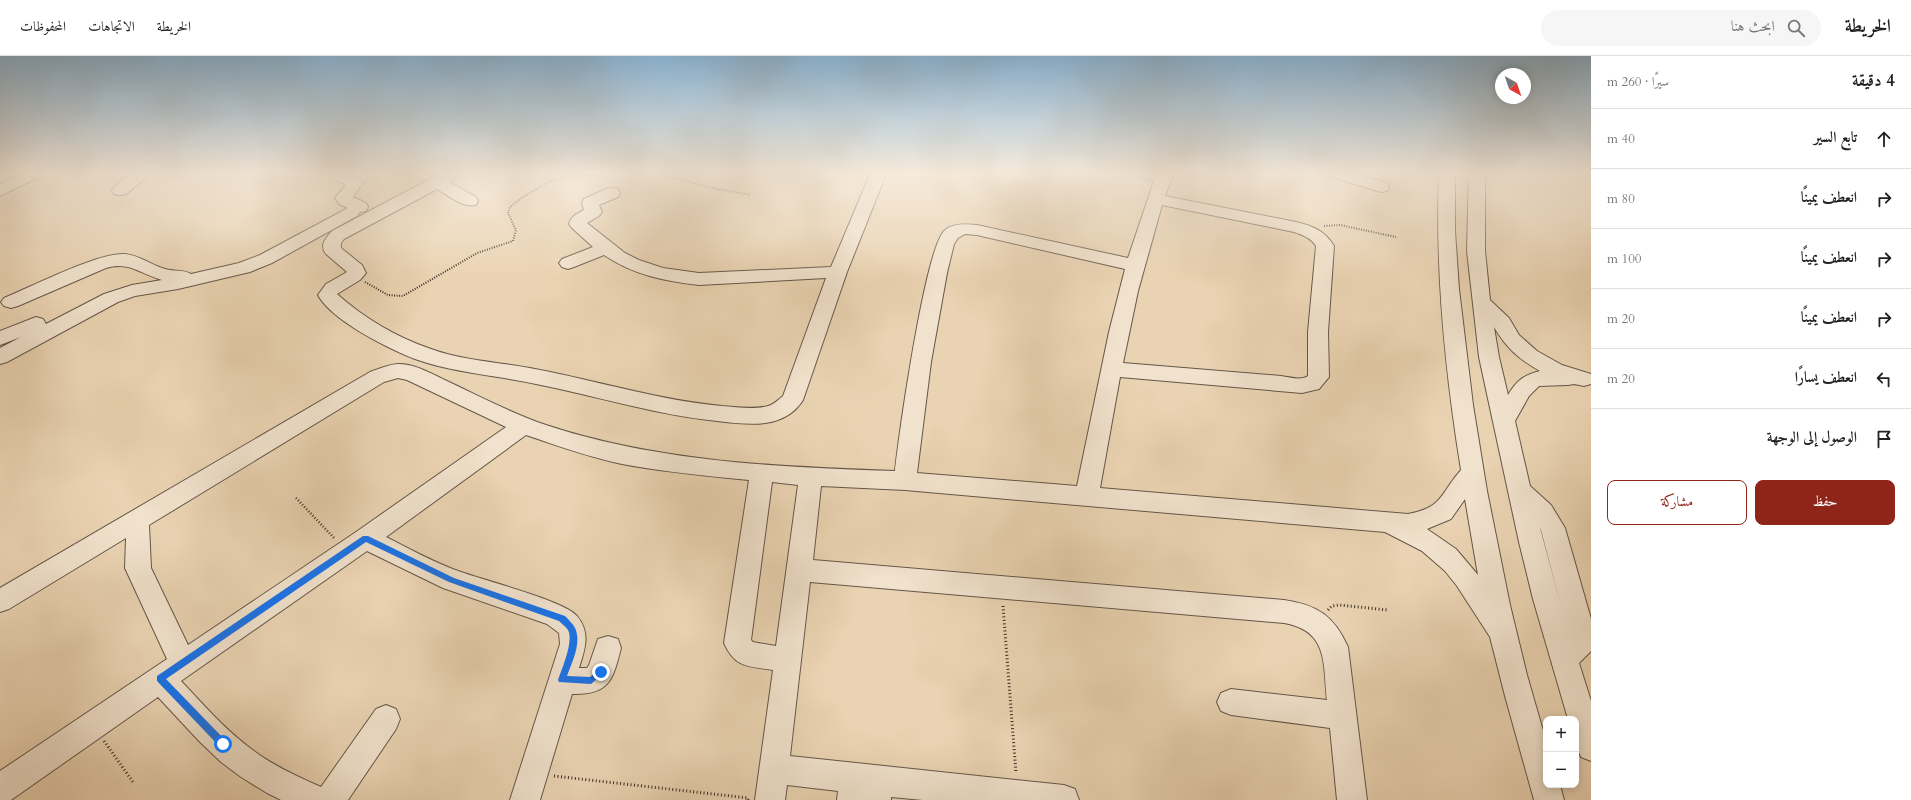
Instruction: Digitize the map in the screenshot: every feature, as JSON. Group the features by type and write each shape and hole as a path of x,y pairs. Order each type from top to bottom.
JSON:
{"street":[{"path":"0,338 67,312 101,303 132,291 197,279 255,264 360,207"},
{"path":"382,207 343,231 335,238 331,246 332,250 356,271 355,276 329,290 326,295 346,312 370,328 403,346 429,356 459,364 534,376 680,408 726,414 762,415 777,412 792,400 838,272 865,207"},
{"path":"591,207 593,212 578,222 605,248 623,260 639,268 680,278 718,279 838,272"},
{"path":"1087,497 1111,369 1136,266 1154,207"},
{"path":"1111,369 1281,383 1296,386 1311,384 1319,377 1318,363 1325,246 1322,241 1312,232 1296,226 1195,207"},
{"path":"1447,207 1446,249 1449,298 1472,473 1504,634 1549,800"},
{"path":"1476,207 1476,251 1481,302 1489,357 1519,490 1543,512 1553,528 1582,634 1580,646 1571,654 1564,656 1591,747"},
{"path":"1283,224 1308,237 1324,253"},
{"path":"905,481 913,409 923,346 945,244 964,235 989,233 1136,266"},
{"path":"568,263 605,248"},
{"path":"11,302 100,264 114,260 133,260 162,274 197,279"},
{"path":"1481,302 1498,319 1512,340 1530,356 1556,370 1588,379"},
{"path":"0,357 101,303"},
{"path":"0,601 377,378 391,372 405,371 411,373 523,426 571,442 622,454 678,464 811,477 905,481 1390,524 1408,524 1424,522 1438,516 1448,508 1462,485 1472,473"},
{"path":"1503,422 1520,392 1527,383 1548,377 1588,379"},
{"path":"0,789 356,545 523,426"},
{"path":"762,472 737,643 744,652 788,660"},
{"path":"770,800 811,477"},
{"path":"136,520 140,537 137,561 138,568 183,663"},
{"path":"1390,524 1421,537 1448,558 1460,570 1504,634"},
{"path":"356,545 562,618 572,629 573,644 525,800"},
{"path":"800,570 1295,612 1315,621 1330,637 1335,647 1352,800"},
{"path":"1261,610 1288,619 1309,630 1326,648 1336,666"},
{"path":"562,680 587,681 596,679 601,672 608,648"},
{"path":"160,678 223,744 285,794 315,800"},
{"path":"1231,702 1342,716"},
{"path":"330,800 386,719"},
{"path":"774,769 864,790 1017,795 1064,800"}],"path":[{"path":"355,276 388,296 403,296 482,251 511,242 515,238 517,230 508,213 510,207"},
{"path":"1312,232 1320,227 1333,225 1396,237"},
{"path":"296,498 356,545"},
{"path":"1002,588 1017,795"},
{"path":"1323,629 1328,610 1335,605 1388,610"},
{"path":"93,725 132,782"},
{"path":"533,774 748,798 748,800"}],"route":[{"path":"223,744 160,678 365,539 452,580 562,618 572,629 573,637 573,644 562,680 587,681 596,679 601,672"}]}
